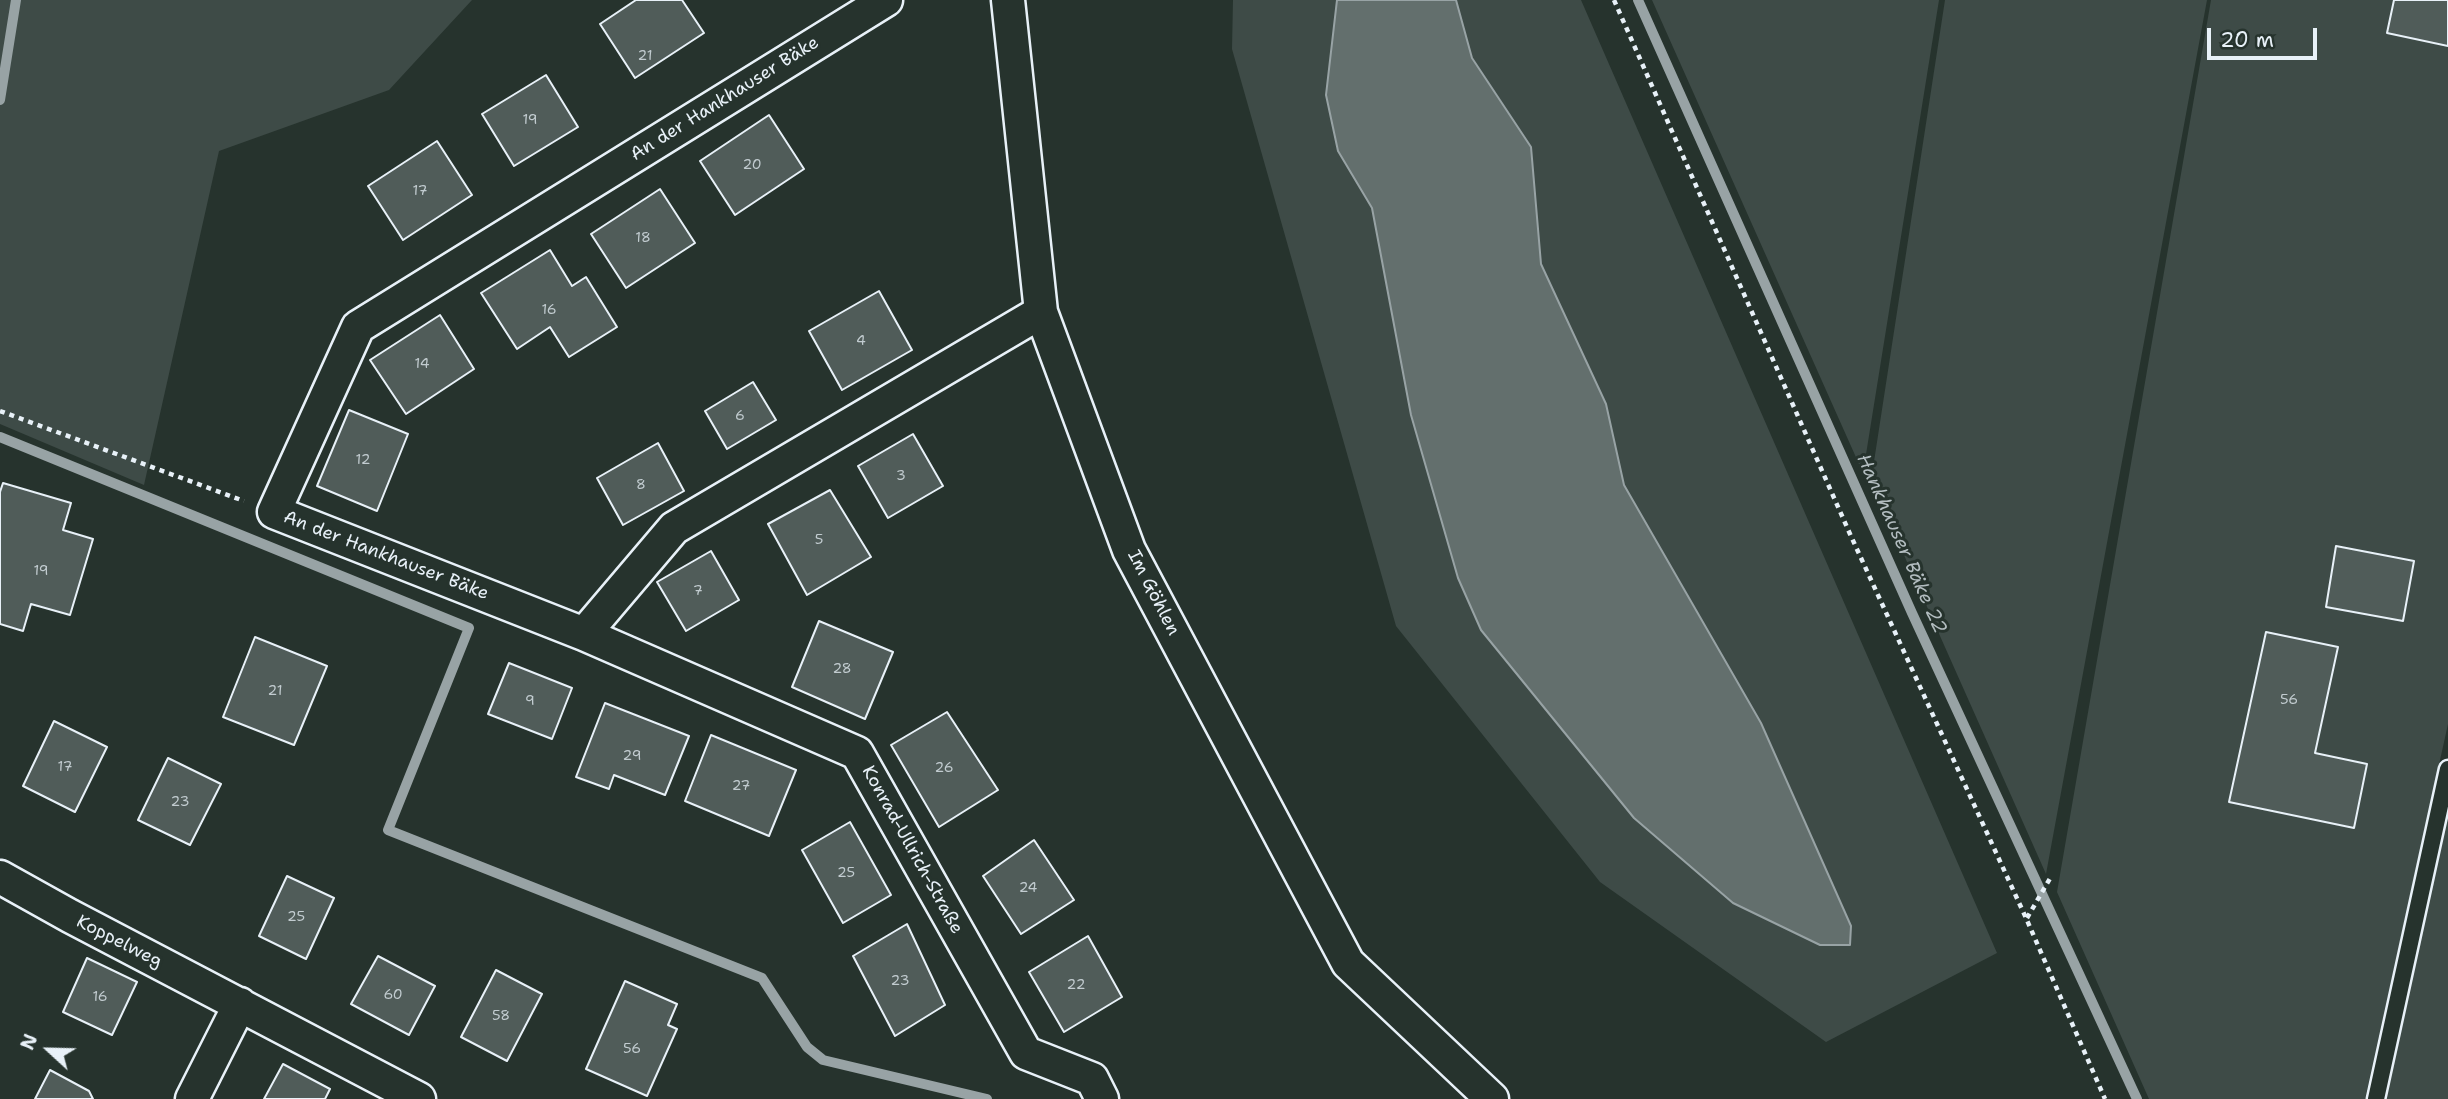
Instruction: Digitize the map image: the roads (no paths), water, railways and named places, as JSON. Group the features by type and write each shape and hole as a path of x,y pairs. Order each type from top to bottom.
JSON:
{"street":[{"name":"An der Hankhauser Bäke","path":"584,634 274,512 359,327 886,0"},
{"name":"Im Göhlen","path":"1008,0 1041,312 1129,550 1348,963 1492,1099"},
{"path":"584,634 674,528 1041,312"},
{"name":"Konrad-Ullrich-Straße","path":"584,634 857,752 1026,1053 1092,1079 1102,1099"},
{"name":"Koppelweg","path":"0,877 419,1099"},
{"path":"192,1099 240,1004"}],"lane":[{"path":"2376,1099 2448,769"}],"waterway":[{"path":"0,100 16,0"},
{"name":"Hankhauser Bäke 22","path":"1638,0 1912,613 2137,1099"},
{"path":"0,437 469,628 388,830 762,978 807,1047 823,1060 987,1099"}]}
